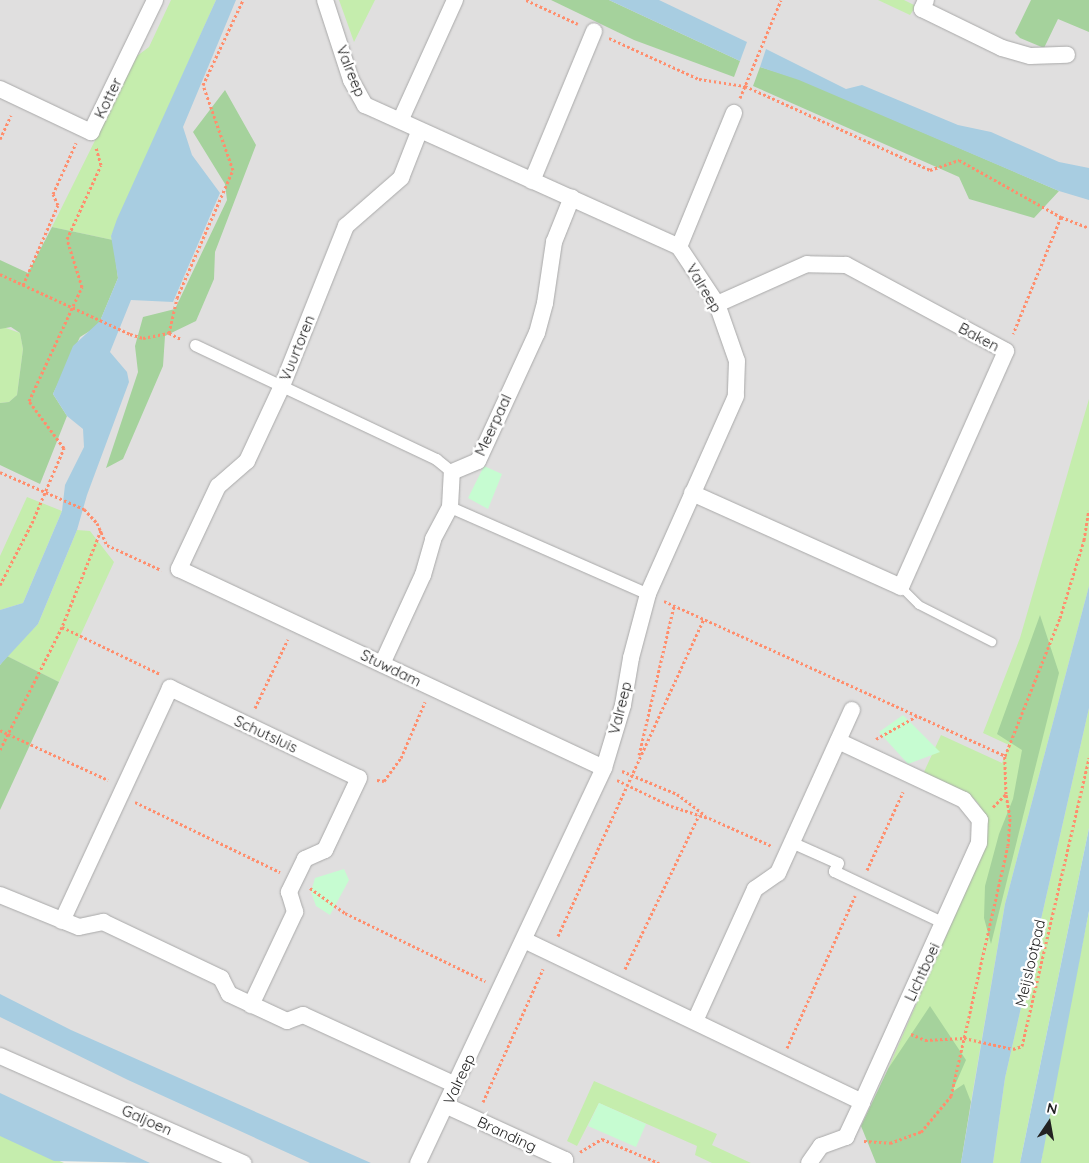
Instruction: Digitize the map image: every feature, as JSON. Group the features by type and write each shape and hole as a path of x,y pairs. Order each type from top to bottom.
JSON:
{"street":[{"name":"Kotter","path":"0,90 87,130 155,0"},
{"name":"Valreep","path":"325,0 351,80 365,106 401,119 419,132 532,181 572,196 679,247 717,304 737,361 736,396 648,594 631,658 623,705 604,768 418,1163"},
{"path":"401,119 455,0"},
{"path":"926,0 922,9 1002,48 1030,56 1067,56"},
{"path":"532,181 594,31"},
{"name":"Valreep","path":"679,247 734,113"},
{"name":"Vuurtoren","path":"179,569 218,486 247,461 282,386 346,226 401,178 419,132"},
{"name":"Meerpaal","path":"452,472 478,461 537,333 545,303 554,242 572,196"},
{"name":"Baken","path":"717,304 807,264 846,265 1006,352 901,587"},
{"path":"195,345 436,459 452,472 450,507 433,539 423,575 382,664"},
{"path":"692,493 901,587"},
{"path":"450,507 648,594"},
{"name":"Stuwdam","path":"179,569 604,768"},
{"path":"62,921 170,688"},
{"name":"Schutsluis","path":"170,688 359,778"},
{"path":"695,1021 755,889 778,874 852,710"},
{"path":"838,742 964,800 980,820"},
{"path":"252,1005 294,912 289,892 295,879 305,859 324,850 359,778"},
{"name":"Lichtboei","path":"862,1102 979,843 980,820"},
{"path":"789,847 838,864 834,871 944,923"},
{"path":"0,895 79,927 103,922 221,978 229,994 252,1005 287,1021 303,1015 456,1085"},
{"path":"524,940 618,983 862,1102 846,1137 821,1146 808,1163"},
{"name":"Galjoen","path":"0,1045 52,1076"},
{"name":"Galjoen","path":"0,1056 52,1076 244,1163"},
{"name":"Branding","path":"446,1106 564,1161"}],"lane":[{"path":"901,587 919,605 992,642"}],"path":[{"path":"169,333 177,298 233,170 203,85 243,0"},
{"path":"526,0 699,79 745,86 930,170 959,160 1061,217 1089,228"},
{"path":"734,113 781,0"},
{"path":"0,139 18,98"},
{"path":"23,284 58,205 54,194 87,130"},
{"path":"0,584 64,448 29,401 74,308 82,286 67,238 101,165 87,130"},
{"path":"1006,352 1061,217"},
{"path":"0,274 130,334 143,338 169,333 195,345"},
{"path":"0,472 84,509 101,530 107,546 160,570 179,569"},
{"path":"846,1137 890,1143 921,1132 951,1096 1008,846 1010,817 1006,794 1005,756 1060,618 1084,540 1089,510"},
{"path":"0,750 62,627 101,530"},
{"path":"648,594 1005,756"},
{"path":"638,763 674,606"},
{"path":"475,1119 704,619"},
{"path":"247,725 295,623"},
{"path":"62,627 164,676 170,688"},
{"path":"359,778 384,781 401,758 432,688"},
{"path":"855,750 917,716"},
{"path":"0,730 109,780 120,794 295,879 346,914 501,988"},
{"name":"Meijslootpad","path":"896,1028 924,1040 964,1038 1013,1049 1022,1046 1025,1040 1089,758"},
{"path":"604,768 632,775 677,794 709,818"},
{"path":"604,768 628,786 699,815 789,847"},
{"path":"780,1062 860,883 911,776"},
{"path":"980,820 1006,794"},
{"path":"618,983 699,815"},
{"path":"564,1161 602,1139 659,1163"}],"shaded area":[{"path":"0,0 1089,0 1089,791 1010,1163 127,1163 0,1104"}],"green space":[{"path":"171,0 216,0 111,236 113,240 52,227 137,56 149,47"},
{"path":"339,0 375,0 354,42 348,25"},
{"path":"551,0 609,0 740,61 734,77 634,40"},
{"path":"878,0 904,0 916,6 910,15"},
{"path":"1031,0 1089,0 1089,32 1058,19 1044,48 1020,38 1015,33"},
{"path":"760,67 799,79 1059,191 1034,218 969,199 959,177 753,86"},
{"path":"225,90 256,145 215,252 214,279 196,321 165,336 163,366 123,459 106,468 138,372 135,346 143,317 175,309 227,200 225,184 193,132"},
{"path":"52,227 113,240 118,278 98,326 80,337 53,394 67,416 40,484 0,465 0,403 9,402 17,395 23,349 20,333 11,327 0,329 0,260 28,273"},
{"path":"3,327 20,333 23,349 17,395 9,402 0,403 0,329"},
{"path":"1089,399 1089,586 1005,904 971,1102 888,1069 982,853 985,817 978,803 969,794 923,774 941,735 1002,763 1009,745 983,733 1020,638"},
{"path":"484,466 502,474 488,509 468,498"},
{"path":"27,497 62,511 23,603 0,610 0,556"},
{"path":"77,530 90,531 114,562 59,682 7,656 38,624"},
{"path":"1040,615 1059,673 991,944 984,918 985,886 999,834 1013,799 1022,750 997,734"},
{"path":"7,656 59,682 0,810 0,665"},
{"path":"1089,708 1089,828 1020,1163 993,1163 1005,1078"},
{"path":"903,715 940,752 908,764 879,732"},
{"path":"344,869 349,880 330,915 316,906 311,892 315,878"},
{"path":"1089,911 1089,1163 1041,1163 1049,1109 1052,1105 1052,1094"},
{"path":"930,1006 966,1060 952,1092 964,1084 971,1102 961,1163 876,1163 861,1126 888,1069"},
{"path":"594,1081 717,1134 712,1145 751,1163 712,1163 695,1155 697,1146 599,1103 577,1146 567,1141"},
{"path":"599,1103 646,1124 636,1147 588,1126"},
{"path":"0,1134 64,1163 0,1163"}],"water":[{"path":"216,0 236,0 183,127 192,155 220,193 173,302 131,300 110,352 127,372 129,382 87,495 77,530 38,624 0,665 0,610 23,603 62,511 65,485 84,447 83,429 67,416 53,394 73,346 100,321 118,278 111,236"},
{"path":"609,0 659,0 747,42 740,61"},
{"path":"766,49 846,89 862,85 958,125 991,132 1059,162 1089,168 1089,200 1059,191 799,80 760,67"},
{"path":"1089,586 1089,708 1005,1078 993,1163 961,1163 1005,904"},
{"path":"1089,828 1089,911 1041,1163 1020,1163"},
{"path":"0,994 71,1030 371,1163 310,1163 128,1080 0,1017"},
{"path":"0,1093 150,1163 54,1161 0,1136"}]}
